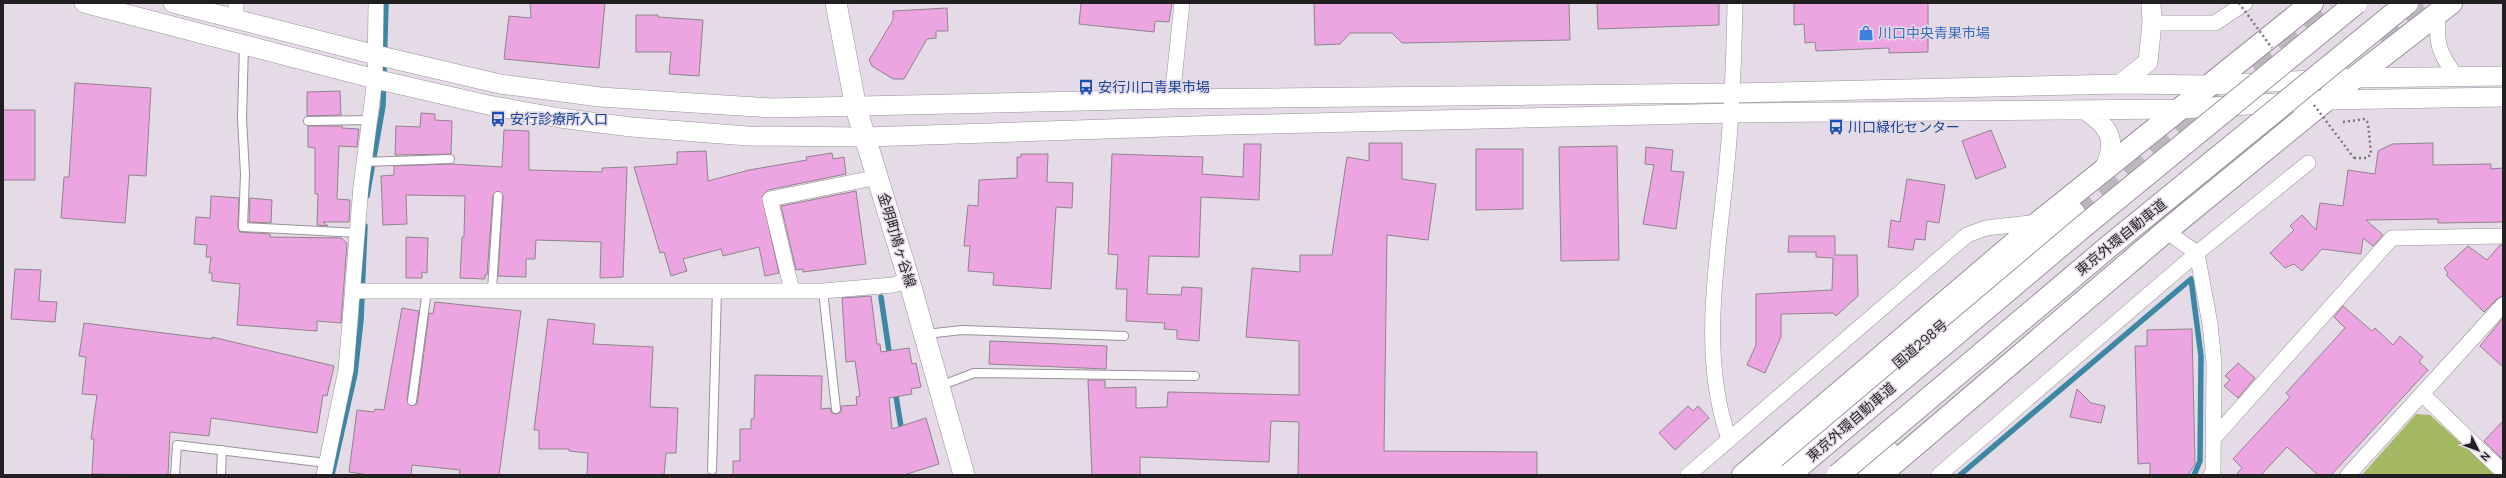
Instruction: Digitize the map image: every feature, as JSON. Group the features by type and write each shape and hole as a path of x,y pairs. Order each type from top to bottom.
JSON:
{"highway":[{"path":"1743,475 2039,222 2312,3"},
{"name":"東京外環自動車道","path":"1789,475 2091,220 2356,3"},
{"name":"東京外環自動車道","path":"1838,475 2107,248 2407,3"},
{"path":"1880,475 2166,231 2326,100 2445,8"},
{"name":"国道298号","path":"1766,475 2074,213"},
{"path":"1862,475 2119,258"}],"main road":[{"name":"金明町鳩ヶ谷線","path":"836,3 856,108 925,334 964,475"}],"street":[{"path":"84,3 375,79 488,105 560,118 631,127 748,136 866,137 1226,125 1732,113 2181,109 2326,100 2503,96"},
{"path":"173,3 236,11 376,55 500,84 600,97 772,108 856,108 1172,99 1733,93 2120,84 2210,85 2356,78 2503,76"},
{"path":"325,469 346,370 364,162 375,79 376,3"},
{"path":"1172,99 1182,3"},
{"path":"1728,439 1720,416 1714,370 1713,309 1732,113 1735,3"},
{"path":"2120,84 2148,62 2152,23 2151,3"},
{"path":"2152,23 2215,23 2245,3"},
{"path":"2445,8 2436,40 2442,58 2456,76"},
{"path":"2085,110 2097,118 2109,134 2112,144 2110,157 2103,171"},
{"path":"1938,475 2197,253 2308,163"},
{"path":"792,291 770,199 878,177"},
{"path":"1688,475 1728,439 1967,235 1986,228 2039,222"},
{"path":"2166,231 2197,253 2210,324 2214,364 2213,471 2211,475"},
{"path":"2213,439 2392,238 2503,236"},
{"path":"354,291 823,291 893,285 909,280"},
{"path":"2348,475 2503,305"},
{"path":"2422,394 2503,472"}],"lane":[{"path":"244,45 242,111 245,174 243,227 358,233"},
{"path":"308,121 370,120"},
{"path":"364,162 450,159"},
{"path":"492,290 498,196"},
{"path":"412,402 427,290"},
{"path":"712,470 717,290"},
{"path":"823,291 836,409"},
{"path":"925,334 962,330 1124,336"},
{"path":"939,386 974,373 1194,376"},
{"path":"175,475 177,445 222,450 325,469"},
{"path":"221,475 222,450"}],"path":[{"path":"2343,122 2365,119 2368,124 2370,154 2367,158 2354,158"}],"green space":[{"path":"2416,414 2430,415 2496,475 2362,475"}],"building":[{"path":"530,3 605,3 599,68 504,59 509,16 531,18"},
{"path":"1081,3 1172,3 1169,22 1155,21 1154,32 1079,24"},
{"path":"1314,3 1569,3 1570,40 1402,43 1392,33 1350,33 1340,44 1315,45"},
{"path":"1597,3 1719,3 1719,25 1598,29"},
{"name":"川口中央青果市場","path":"1794,3 1928,3 1928,52 1889,53 1889,48 1816,51 1815,42 1805,43 1804,24 1794,25"},
{"path":"947,8 948,31 936,31 936,38 927,39 904,79 893,79 872,66 869,60 893,20 893,11"},
{"path":"636,15 658,15 658,17 703,20 699,76 669,74 671,52 636,52"},
{"path":"75,83 151,88 146,176 129,175 125,223 61,218 64,177 69,177"},
{"path":"340,91 341,115 307,116 307,92"},
{"path":"3,110 35,110 35,180 3,180"},
{"path":"421,113 435,114 435,120 452,121 451,154 395,155 396,126 420,127"},
{"path":"308,126 342,126 342,128 359,129 357,147 339,146 337,199 350,200 349,222 323,222 328,226 317,225 318,194 315,194 315,148 308,147"},
{"path":"504,130 529,131 529,170 602,172 602,168 627,167 623,277 600,278 601,242 536,240 535,259 526,259 526,277 498,276 503,196 499,191 493,196 487,275 485,275 485,279 460,278 462,237 464,237 465,196 406,195 407,224 383,225 381,176 394,175 394,166 451,164 502,167"},
{"path":"1991,130 2006,167 1976,179 1962,141"},
{"path":"1369,143 1402,143 1402,179 1436,184 1428,240 1387,235 1384,451 1537,452 1537,475 1298,475 1299,422 1271,421 1269,462 1140,457 1140,475 1092,475 1088,380 1105,380 1105,388 1136,387 1136,408 1167,407 1168,392 1299,395 1299,341 1246,337 1252,268 1300,272 1300,255 1332,255 1347,157 1369,161"},
{"path":"2433,143 2433,165 2491,164 2491,169 2503,168 2503,222 2438,223 2438,219 2366,220 2383,235 2373,246 2363,238 2361,254 2322,249 2302,271 2294,264 2285,268 2270,253 2294,230 2290,226 2302,215 2316,230 2320,203 2343,206 2348,170 2375,174 2378,151 2392,144"},
{"path":"1244,144 1261,144 1259,200 1201,197 1199,257 1149,256 1147,294 1181,295 1182,287 1202,288 1199,341 1177,339 1177,330 1164,329 1165,323 1126,321 1127,289 1116,289 1118,255 1108,254 1112,154 1203,157 1202,174 1243,177"},
{"path":"1617,146 1619,260 1561,261 1559,147"},
{"path":"1646,147 1673,150 1671,171 1684,172 1676,229 1643,224 1654,165 1645,164"},
{"path":"1476,149 1523,149 1523,209 1476,210"},
{"path":"706,151 708,181 749,170 807,160 806,157 832,153 833,159 844,157 846,174 768,190 762,196 779,273 765,276 759,247 723,256 721,249 683,259 687,271 671,276 664,252 660,253 634,167 677,164 677,152"},
{"path":"1021,154 1048,154 1047,182 1073,183 1072,208 1056,207 1051,289 993,285 994,273 968,271 970,246 964,246 968,205 978,206 979,180 1017,178 1017,157 1021,157"},
{"path":"1907,179 1945,185 1939,223 1927,221 1925,240 1915,239 1913,250 1888,247 1891,220 1900,222"},
{"path":"856,191 866,264 803,272 803,269 796,270 781,206"},
{"path":"211,196 239,198 238,227 240,232 270,234 270,237 341,238 347,243 341,323 317,321 317,331 237,325 240,284 212,281 212,273 209,273 211,257 206,257 207,245 194,244 196,217 210,218"},
{"path":"250,198 272,200 271,223 249,222"},
{"path":"1789,236 1835,236 1835,255 1857,255 1858,296 1836,316 1833,313 1781,314 1781,337 1765,373 1747,365 1756,345 1756,294 1832,290 1833,258 1816,257 1816,252 1788,252"},
{"path":"406,237 428,238 427,273 422,272 422,278 406,278"},
{"path":"2500,245 2503,245 2503,296 2497,299 2484,312 2446,275 2448,273 2444,268 2468,246 2487,260"},
{"path":"15,269 41,270 39,301 57,302 55,322 11,319"},
{"path":"871,296 877,344 880,344 881,352 909,348 912,364 916,363 921,387 911,389 912,394 889,398 892,429 926,418 939,464 904,475 733,475 733,461 740,461 740,429 751,429 751,419 754,419 755,375 822,376 821,409 830,408 832,413 836,414 841,412 841,406 857,405 856,397 860,396 855,361 846,362 842,298"},
{"path":"435,302 521,311 499,475 459,475 460,470 412,465 411,475 369,475 349,472 357,410 374,412 375,409 384,410 402,308 419,311 407,400 411,406 417,404 429,313 433,314"},
{"path":"2343,306 2372,331 2375,328 2393,345 2400,336 2423,357 2419,362 2428,370 2331,475 2318,475 2287,447 2261,475 2236,475 2242,468 2233,459 2290,397 2286,393 2345,328 2334,317"},
{"path":"2503,318 2503,367 2480,346"},
{"path":"548,319 595,324 593,344 653,347 650,407 678,408 676,453 666,453 664,475 587,475 588,453 569,451 569,449 539,449 539,430 534,430"},
{"path":"84,323 212,339 212,337 334,366 327,396 323,395 317,433 211,418 209,436 170,432 168,475 92,474 94,439 91,439 97,395 82,394 86,357 79,356"},
{"path":"2192,329 2195,464 2188,475 2150,475 2150,463 2138,464 2135,346 2147,346 2147,330"},
{"path":"990,341 1107,346 1106,369 989,364"},
{"path":"2238,363 2255,378 2238,398 2224,386 2230,380 2225,376"},
{"path":"2077,389 2091,403 2105,406 2101,423 2070,417"},
{"path":"1688,406 1693,411 1698,406 1709,418 1675,450 1659,433"},
{"path":"2503,421 2503,460 2484,441"}],"waterway":[{"path":"367,196 383,106 386,3"},
{"path":"332,475 355,374 361,320 365,226"},
{"path":"1960,475 2191,279 2201,356 2200,461 2194,475"},
{"path":"881,297 890,358"},
{"path":"895,390 902,433"}],"tunnel":[{"path":"2074,213 2330,3"},
{"path":"2383,43 2432,3"}],"place":[{"name":"川口中央青果市場","path":"1866,33"},
{"name":"安行川口青果市場","path":"1086,87"},
{"name":"安行診療所入口","path":"498,119"},
{"name":"川口緑化センター","path":"1836,127"}]}
